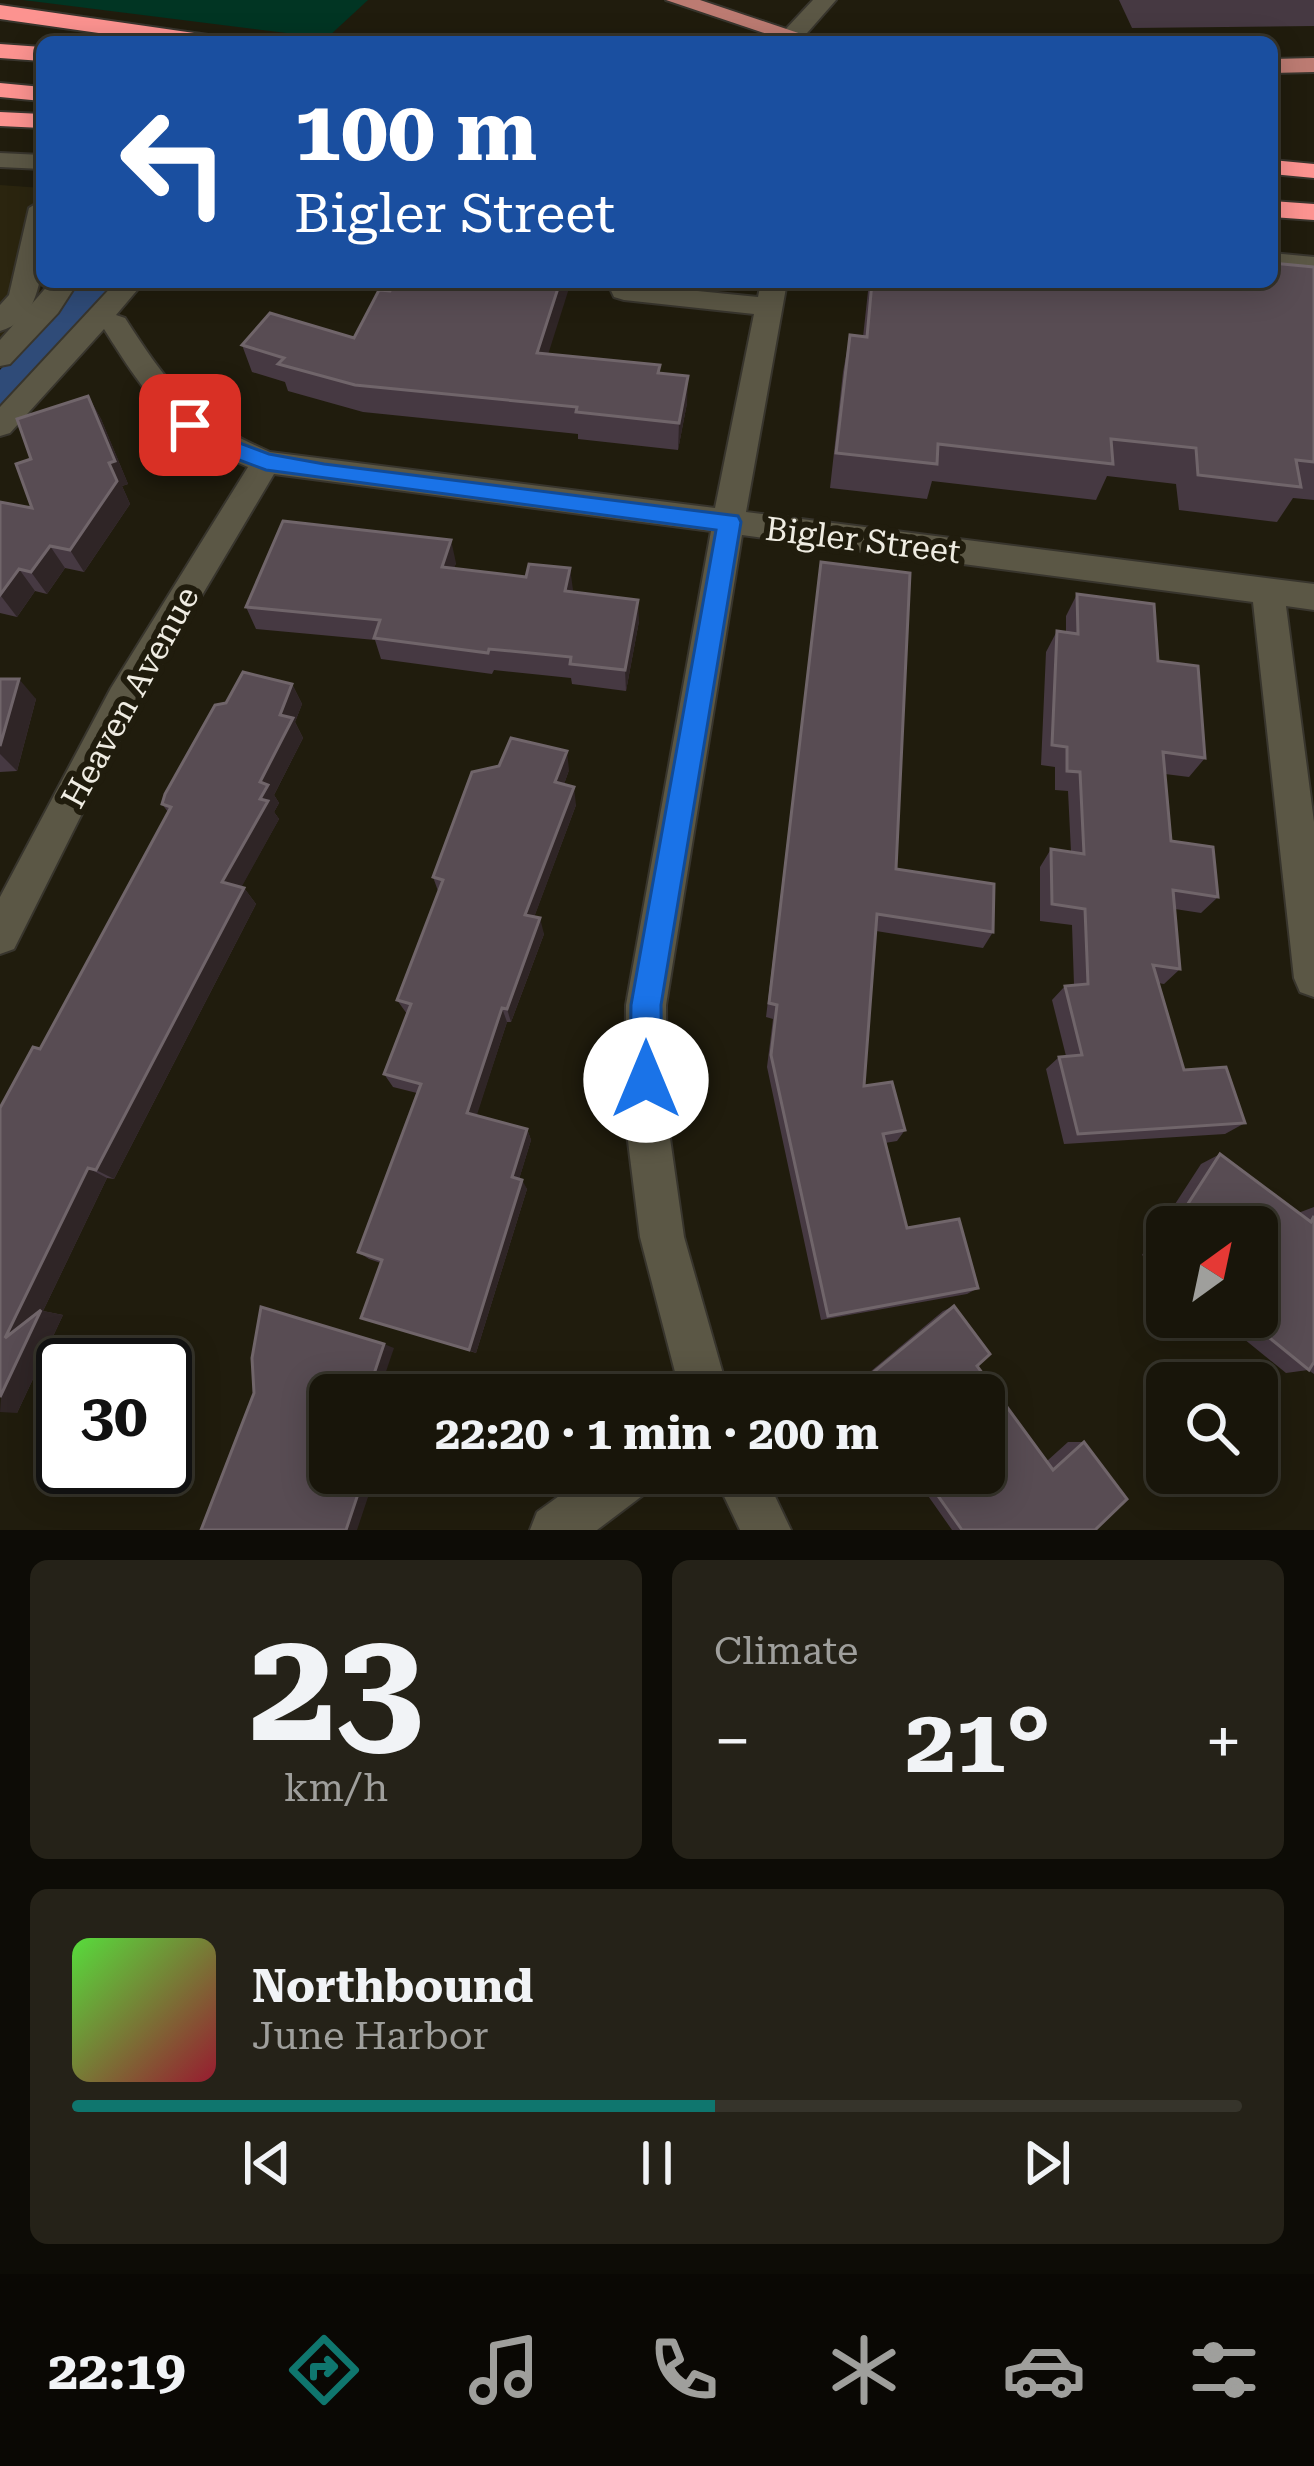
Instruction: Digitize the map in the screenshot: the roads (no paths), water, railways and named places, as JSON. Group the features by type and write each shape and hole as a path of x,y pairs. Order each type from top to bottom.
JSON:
{"highway":[{"path":"0,12 166,36"},
{"path":"0,51 36,54"},
{"path":"0,90 36,93"},
{"path":"0,119 36,122"},
{"path":"1278,167 1314,169"},
{"path":"1278,209 1314,212"}],"main road":[{"path":"677,0 793,36"},
{"path":"1278,66 1314,65"}],"street":[{"path":"805,36 825,0"},
{"path":"0,160 36,162"},
{"path":"0,322 22,298 36,235"},
{"path":"1278,262 1314,265"},
{"path":"0,358 60,288"},
{"path":"0,426 126,288"},
{"path":"623,288 772,295 646,1005 646,1118 662,1238 699,1374"},
{"name":"Bigler Street","path":"115,324 170,409 210,440 266,461 1314,597"},
{"name":"Heaven Avenue","path":"0,936 12,893 266,461"},
{"path":"1268,591 1314,978"},
{"path":"555,1530 604,1494"},
{"path":"748,1494 766,1530"}],"water":[{"path":"73,288 113,288 0,414 0,370"}]}
